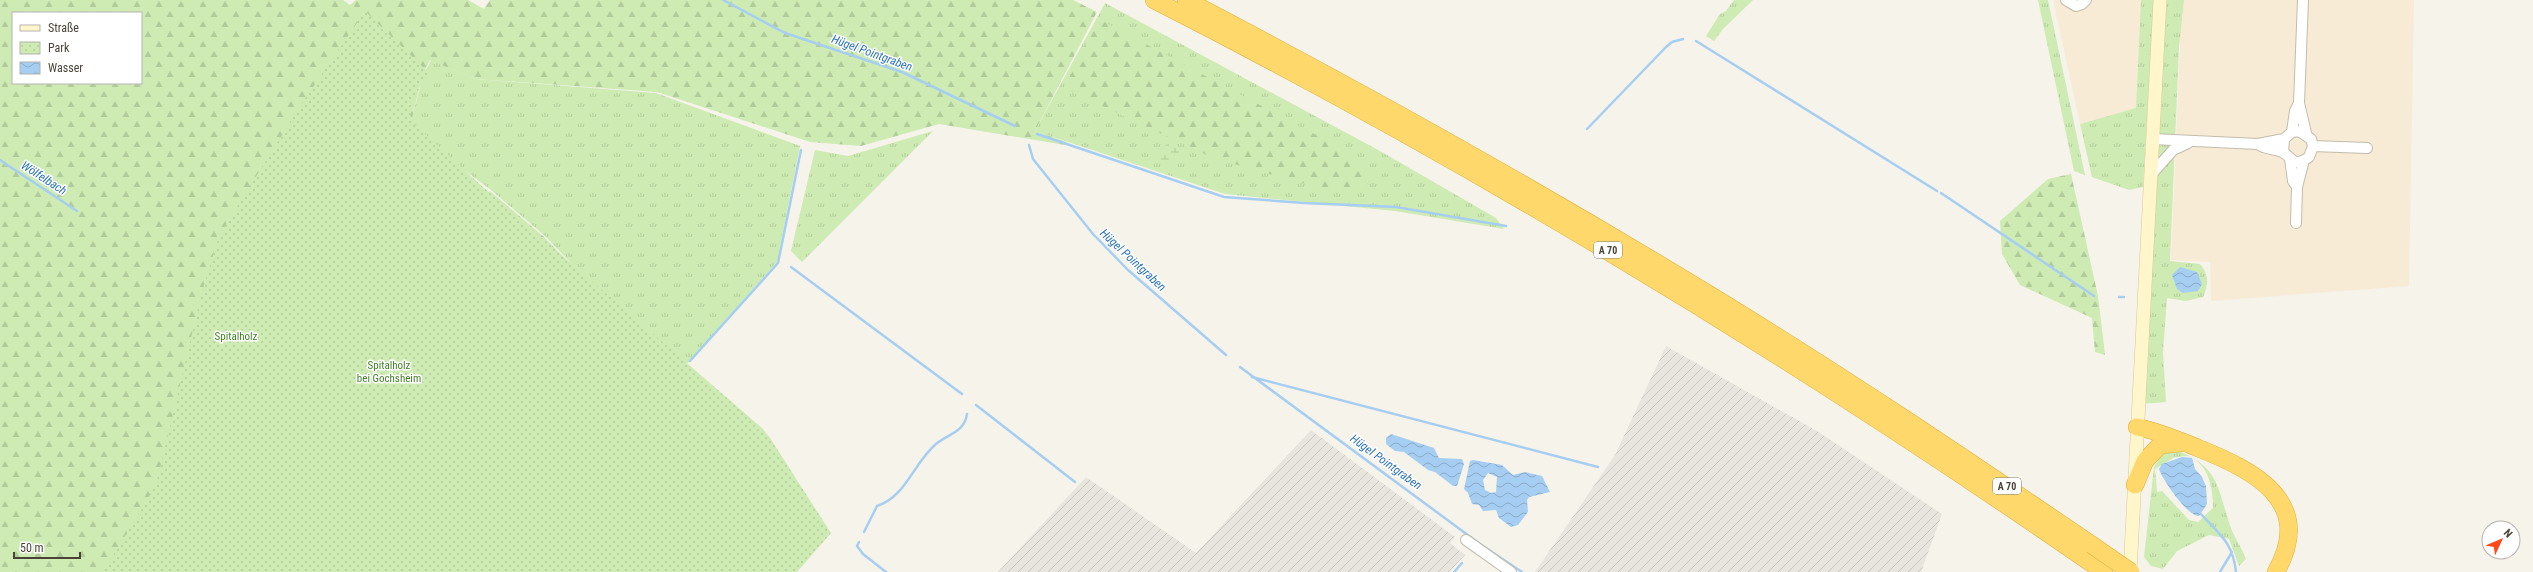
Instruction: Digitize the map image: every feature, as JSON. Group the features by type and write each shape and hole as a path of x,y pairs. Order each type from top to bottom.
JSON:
{"highway":[{"name":"A 70","path":"1154,0 1408,135 1618,256 1838,392 1973,481 2098,568"},
{"name":"A 70","path":"1186,0 1332,77 1496,168 1692,284 1921,429 2130,572"},
{"path":"2137,427 2185,443 2253,472 2276,494 2286,521 2288,536 2284,555 2276,572"},
{"path":"2135,485 2145,461 2160,445 2185,443"}],"main road":[{"path":"2130,572 2160,0"}],"street":[{"path":"2066,0 2076,6 2082,4 2086,0"},
{"path":"2296,224 2296,187 2304,160 2312,152 2313,146 2306,133 2300,103 2303,0"},
{"path":"2152,139 2190,142 2258,144 2284,139 2292,132 2295,111 2300,103"},
{"path":"2292,132 2306,133"},
{"path":"2284,139 2286,156 2296,187"},
{"path":"2150,176 2173,150 2190,142"},
{"path":"2258,144 2262,148 2304,160"},
{"path":"2313,146 2367,148"},
{"path":"1466,540 1511,572"}],"shaded area":[{"path":"2053,0 2141,0 2136,108 2080,124"},
{"path":"2179,0 2414,0 2409,286 2211,301 2210,262 2171,260 2180,46"},
{"path":"1666,346 1817,431 1942,514 1921,572 1535,572 1615,455"},
{"path":"1311,430 1455,537 1450,543 1465,555 1449,572 998,572 1086,477 1196,553"}],"green space":[{"name":"Spitalholz","path":"0,0 343,0 350,5 356,0 468,0 484,9 490,0 1073,0 1097,12 1035,131 1067,142 1065,145 939,124 861,146 810,142 657,92 475,79 430,60 422,76 409,131 470,214 490,191 544,237 600,294 727,572 0,572"},
{"path":"1734,0 1753,0 1723,29 1714,41 1706,36 1720,14 1726,11"},
{"path":"2038,0 2048,0 2085,175 2074,171"},
{"path":"2141,0 2154,0 2143,187 2129,190 2092,177 2080,124 2136,108"},
{"path":"2161,0 2184,0 2179,47 2170,261 2200,264 2205,272 2207,284 2203,297 2186,301 2167,298 2163,352 2166,402 2140,404"},
{"path":"1105,3 1380,151 1496,218 1504,229 1395,211 1225,194 1035,131"},
{"name":"Spitalholz bei Gochsheim","path":"365,11 432,76 423,80 409,110 412,122 484,188 762,428 770,438 831,533 797,572 103,572 156,485 202,292 219,236 300,106"},
{"path":"1099,19 1329,142 1364,165 1371,177 1364,190 1330,191 1213,158 1064,88"},
{"path":"431,60 475,79 656,93 800,146 777,262 685,366 600,293 545,236 491,190 409,129 423,76"},
{"path":"933,131 802,262 791,251 815,150 848,156"},
{"path":"1171,142 1179,147 1181,151 1173,161 1168,163 1160,159 1160,156 1164,146"},
{"path":"2071,174 2098,296 2105,355 2095,352 2092,318 2020,285 2002,254 2000,221 2048,179"},
{"path":"2175,450 2190,456 2201,463 2209,471 2219,490 2234,536 2246,559 2239,566 2229,539 2209,535 2177,551 2163,569 2151,566 2144,557 2154,467 2162,454","holes":["2188,456 2195,460 2205,471 2211,485 2213,500 2213,508 2198,522 2189,520 2162,491 2157,492 2155,469 2175,457"]}],"water":[{"path":"2180,267 2197,272 2202,284 2198,291 2183,293 2177,289 2172,275"},
{"path":"1391,434 1434,448 1439,458 1462,459 1464,464 1457,486 1453,486 1435,472 1428,470 1404,452 1395,451 1386,444 1386,438"},
{"path":"2182,457 2192,458 2195,469 2202,477 2206,486 2207,504 2199,516 2194,515 2176,497 2159,469 2162,464"},
{"path":"1473,460 1502,465 1513,475 1525,472 1542,476 1550,492 1529,497 1527,500 1528,512 1518,525 1511,527 1499,518 1496,510 1483,511 1479,505 1472,504 1468,493 1464,489 1470,461","holes":["1488,473 1497,477 1496,492 1491,493 1485,490 1483,480"]}],"waterway":[{"name":"Hügel Pointgraben","path":"723,0 785,33 902,72 1015,126"},
{"path":"1587,129 1666,47 1672,42 1683,39"},
{"path":"1696,41 1937,191"},
{"path":"1037,134 1224,197 1304,203 1396,207 1506,226"},
{"name":"Hügel Pointgraben","path":"1029,145 1033,159 1093,234 1128,270 1226,355"},
{"path":"690,361 778,263 801,150"},
{"name":"Wölfelbach","path":"0,160 77,211"},
{"path":"1941,193 2094,296"},
{"path":"791,267 962,394"},
{"path":"2119,297 2124,297"},
{"name":"Hügel Pointgraben","path":"1240,367 1480,544 1522,572"},
{"path":"1252,377 1598,467"},
{"path":"976,405 1075,482"},
{"path":"864,532 877,506 887,501 903,487 928,451 941,440 959,429 963,425 967,414"},
{"path":"2200,513 2224,539 2232,553 2236,572"},
{"path":"859,542 857,546 863,554 886,572"},
{"path":"2220,572 2232,552"},
{"path":"1454,572 1462,563"}]}
